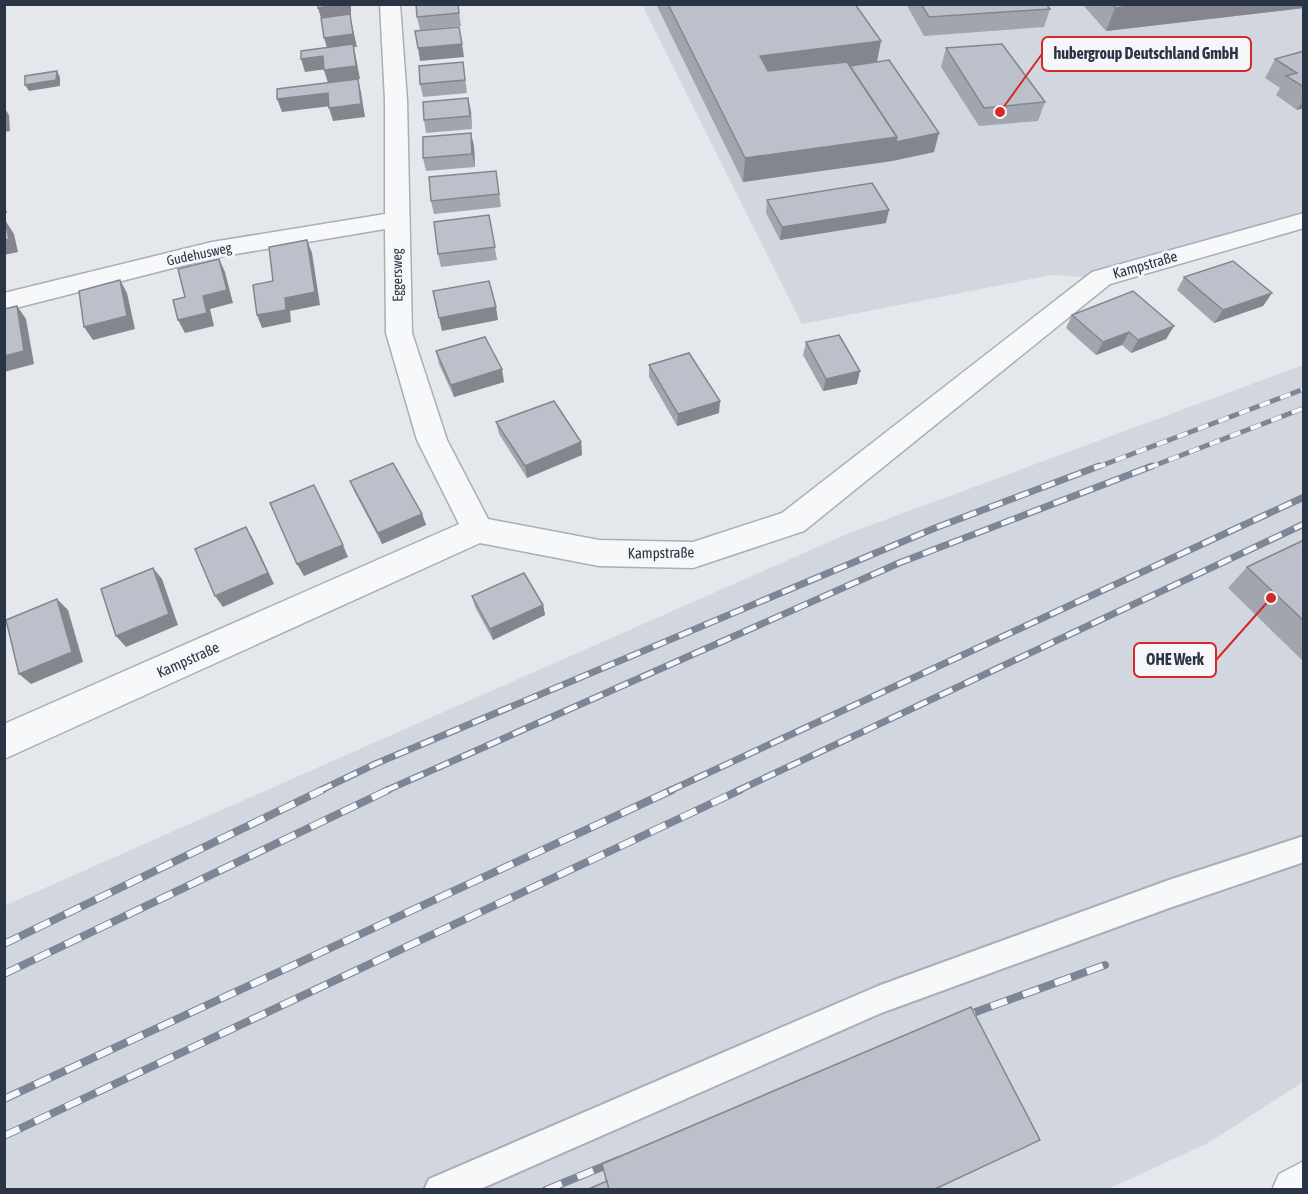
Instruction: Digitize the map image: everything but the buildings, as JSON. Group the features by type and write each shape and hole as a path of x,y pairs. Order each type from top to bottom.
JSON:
{"street":[{"name":"Eggersweg","path":"390,4 396,100 399,333 432,440 478,530"},
{"name":"Gudehusweg","path":"4,302 212,250 396,220"},
{"name":"Kampstraße","path":"4,742 478,530 599,553 693,555 793,522 1101,278 1304,220"},
{"path":"1295,1190 1304,1185"}],"lane":[{"path":"440,1190 878,1000 1168,894 1304,849"}],"shaded area":[{"path":"642,5 1303,5 1303,220 1101,278 1052,275 802,324"},
{"path":"1303,365 1303,1082 1208,1143 1108,1189 5,1189 4,906 847,534"}],"railway":[{"path":"1095,468 1304,389"},
{"path":"1148,468 1304,408"},
{"path":"319,791 375,764 935,528 1099,466"},
{"path":"385,791 899,563 1152,466"},
{"path":"669,791 1304,497"},
{"path":"737,791 1304,524"},
{"path":"4,944 322,790"},
{"path":"4,974 388,790"},
{"path":"4,1099 672,790"},
{"path":"4,1136 740,790"},
{"path":"959,1018 1105,965"},
{"path":"546,1190 619,1160"}],"place":[{"name":"hubergroup Deutschland GmbH","path":"1000,112"},
{"name":"OHE Werk","path":"1271,598"}]}
